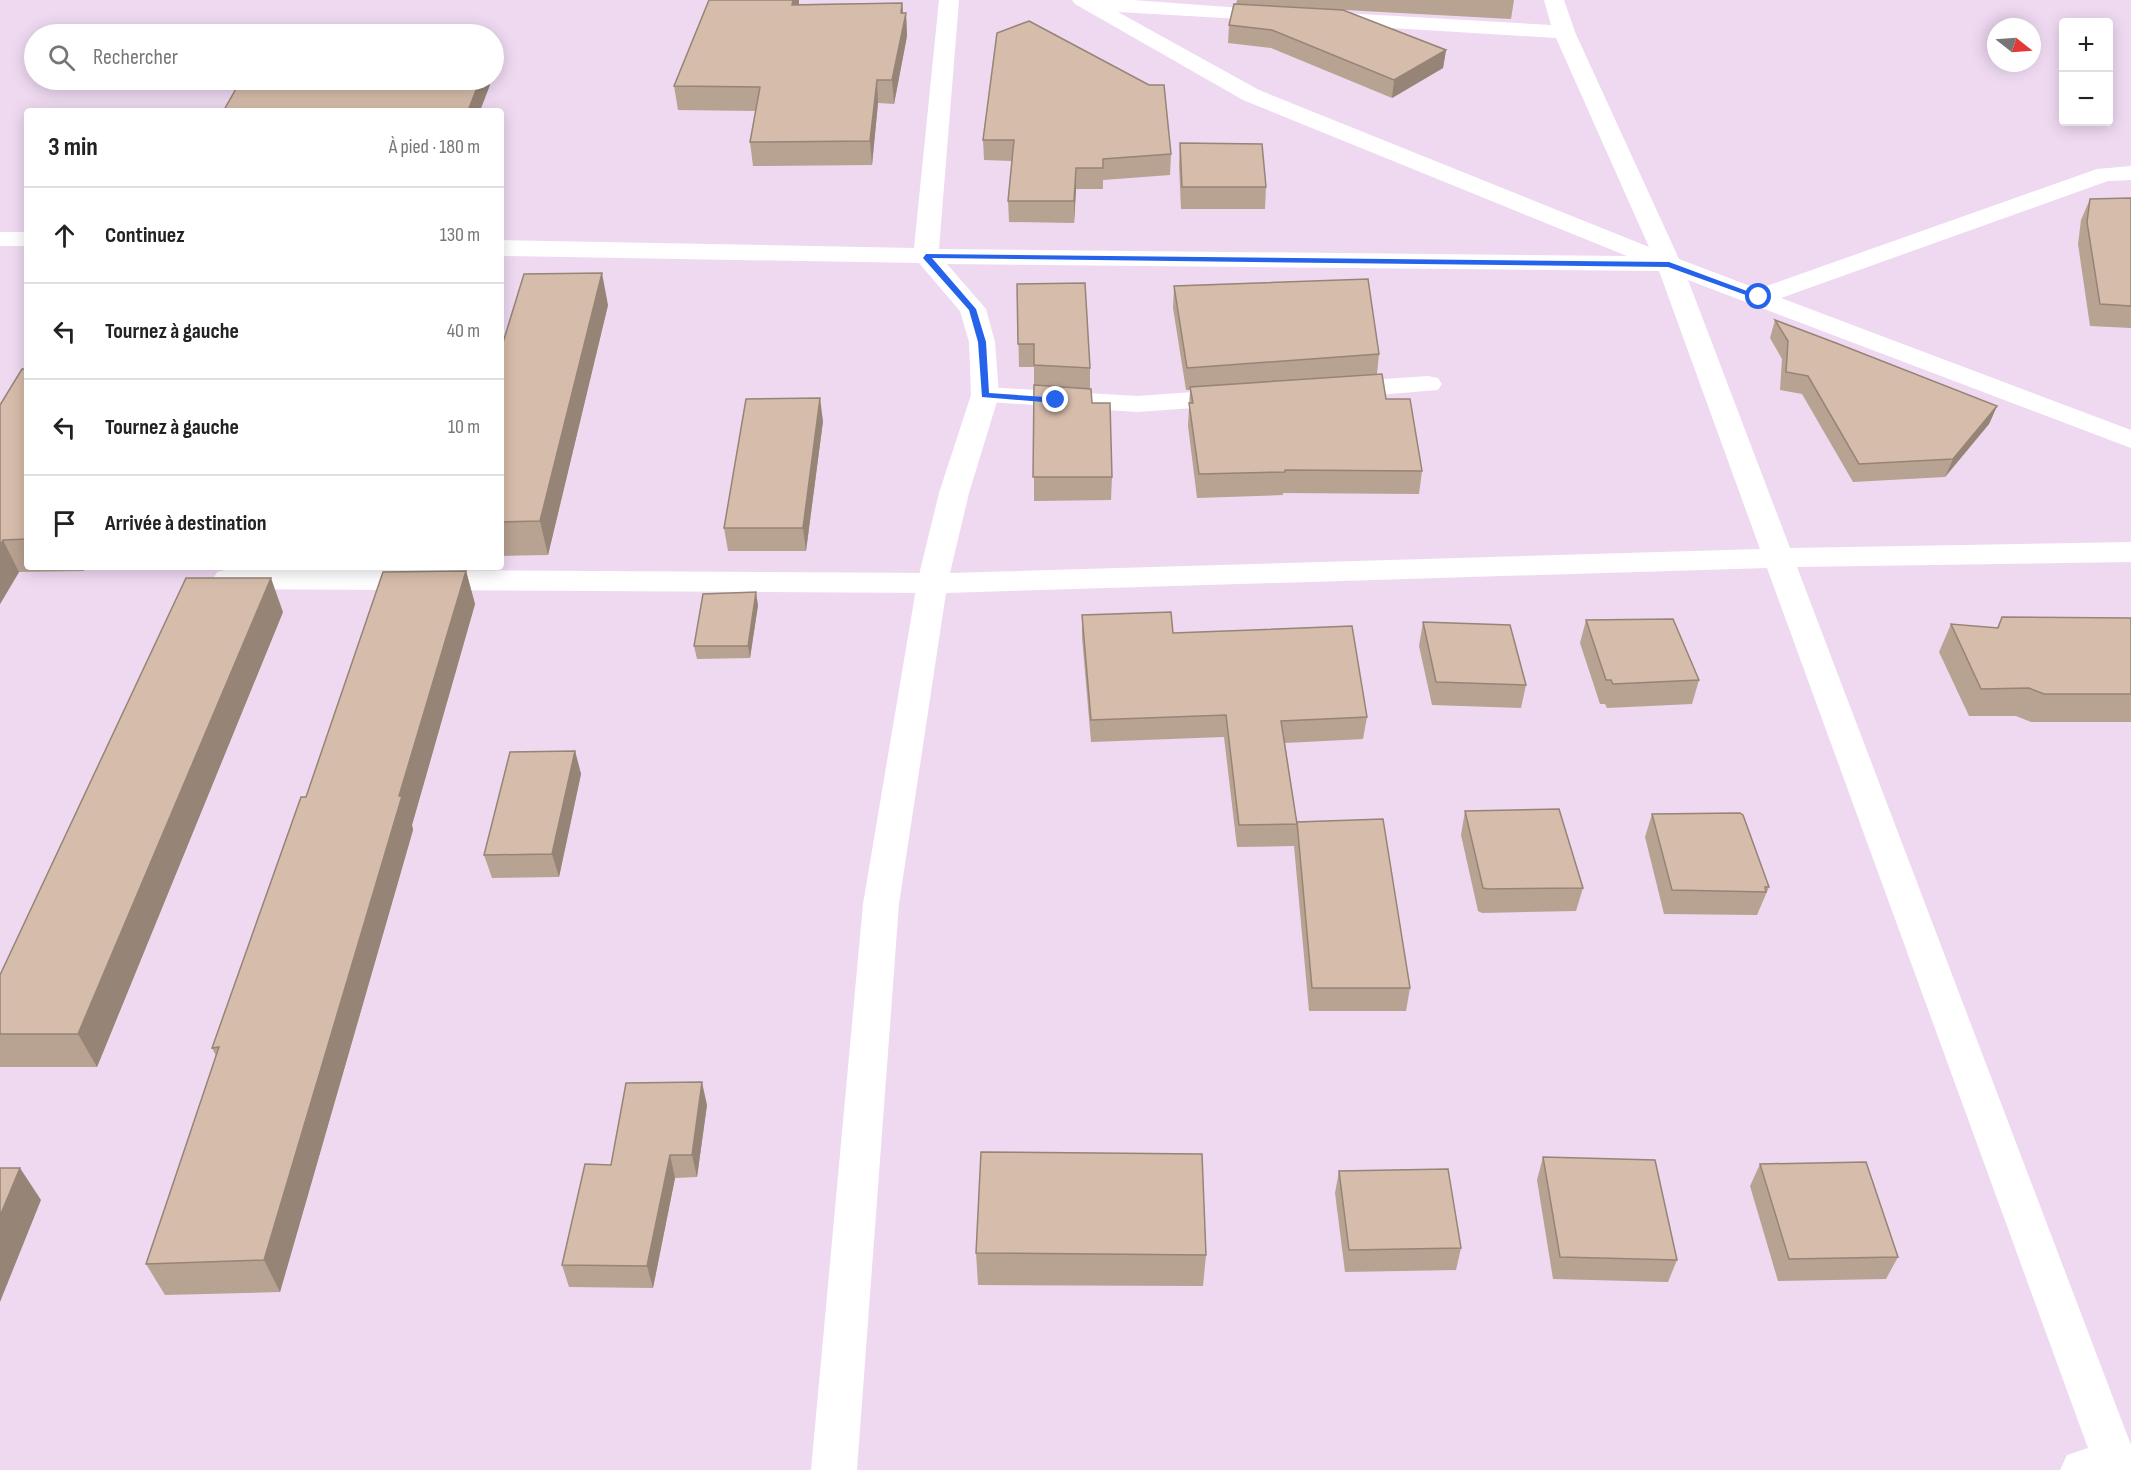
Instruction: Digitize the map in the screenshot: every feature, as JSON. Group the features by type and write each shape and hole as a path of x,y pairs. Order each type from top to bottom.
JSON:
{"street":[{"path":"834,1470 881,904 932,583 954,493 985,395 982,342 973,309 926,256 949,0"},
{"path":"1554,0 1564,32 1669,264 2118,1470"},
{"path":"1085,2 1564,32"},
{"path":"1085,2 1251,95 1669,264 2131,440"},
{"path":"1759,297 2105,174 2131,173"},
{"path":"0,239 24,239"},
{"path":"504,248 926,256 1669,264"},
{"path":"1312,392 1428,384"},
{"path":"985,395 1137,404 1265,395"},
{"path":"228,579 932,583 1779,558 2131,552"},
{"path":"2083,1470 2131,1469"}],"building":[{"path":"709,0 793,0 792,5 902,3 901,13 906,13 892,80 877,80 870,141 750,142 760,87 674,86"},
{"path":"1234,4 1343,10 1446,50 1394,80 1272,30 1229,25"},
{"path":"1029,21 1149,85 1164,85 1171,154 1103,159 1103,168 1076,168 1074,201 1008,201 1014,140 983,140 997,33"},
{"path":"235,90 476,90 469,108 225,108"},
{"path":"1180,143 1262,144 1266,187 1182,187"},
{"path":"2131,198 2131,306 2100,304 2087,222 2090,199"},
{"path":"602,273 540,521 504,522 504,339 524,274"},
{"path":"1368,279 1379,354 1187,368 1174,286"},
{"path":"1085,283 1090,368 1034,365 1034,344 1018,344 1017,284"},
{"path":"1775,320 1997,406 1953,459 1859,464 1808,376 1786,372 1788,341"},
{"path":"24,369 24,539 3,540 0,545 0,405"},
{"path":"1382,374 1386,399 1410,399 1422,471 1285,470 1285,472 1199,474 1189,403 1193,403 1190,387"},
{"path":"1034,385 1091,389 1092,403 1110,403 1112,477 1033,477"},
{"path":"820,398 803,528 724,528 746,399"},
{"path":"466,571 399,796 402,796 264,1260 146,1264 219,1047 212,1048 301,797 306,797 383,572"},
{"path":"186,578 271,578 78,1034 0,1034 0,975"},
{"path":"756,592 748,646 694,646 703,594"},
{"path":"1171,612 1173,633 1352,626 1367,717 1281,721 1297,824 1239,825 1226,715 1091,720 1082,615"},
{"path":"2002,617 2131,618 2131,694 2044,694 2029,688 1981,689 1951,624 1998,628"},
{"path":"1673,619 1699,680 1613,684 1611,680 1606,680 1586,620"},
{"path":"1423,622 1510,625 1526,685 1436,682"},
{"path":"575,751 552,854 484,855 510,752"},
{"path":"1559,809 1583,888 1483,888 1465,811"},
{"path":"1740,813 1743,815 1769,887 1765,887 1766,892 1672,890 1652,814"},
{"path":"1383,819 1410,988 1312,988 1297,822"},
{"path":"702,1082 692,1155 670,1155 647,1266 562,1265 585,1164 611,1165 626,1083"},
{"path":"981,1152 1202,1154 1206,1255 976,1253"},
{"path":"1543,1157 1655,1160 1677,1260 1560,1257"},
{"path":"1866,1162 1898,1257 1789,1259 1760,1164"},
{"path":"0,1168 20,1168 0,1216"},
{"path":"1448,1169 1461,1248 1349,1250 1339,1171"}],"route":[{"path":"1056,400 985,395 982,342 973,309 926,256 1669,264 1759,297"}]}
